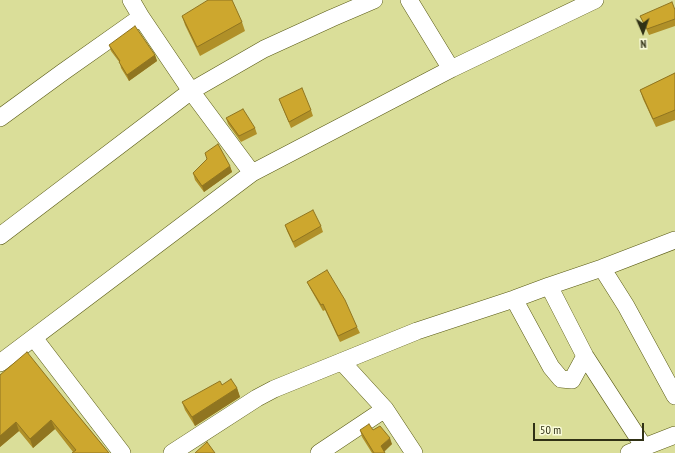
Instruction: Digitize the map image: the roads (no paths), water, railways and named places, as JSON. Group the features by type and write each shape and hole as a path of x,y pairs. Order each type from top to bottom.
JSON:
{"street":[{"path":"131,0 191,91 252,173"},
{"path":"0,236 191,91 264,49 374,0"},
{"path":"409,0 452,69"},
{"path":"0,363 252,173 452,69 595,0"},
{"path":"0,118 141,17"},
{"path":"172,453 257,398 274,389 417,331 602,268 675,240"},
{"path":"602,268 626,306 675,396"},
{"path":"549,286 585,356 644,447"},
{"path":"514,299 551,367 561,379 572,380 585,356"},
{"path":"34,338 122,453"},
{"path":"342,362 385,409 414,453"},
{"path":"319,453 385,409"},
{"path":"629,453 675,435"}]}
